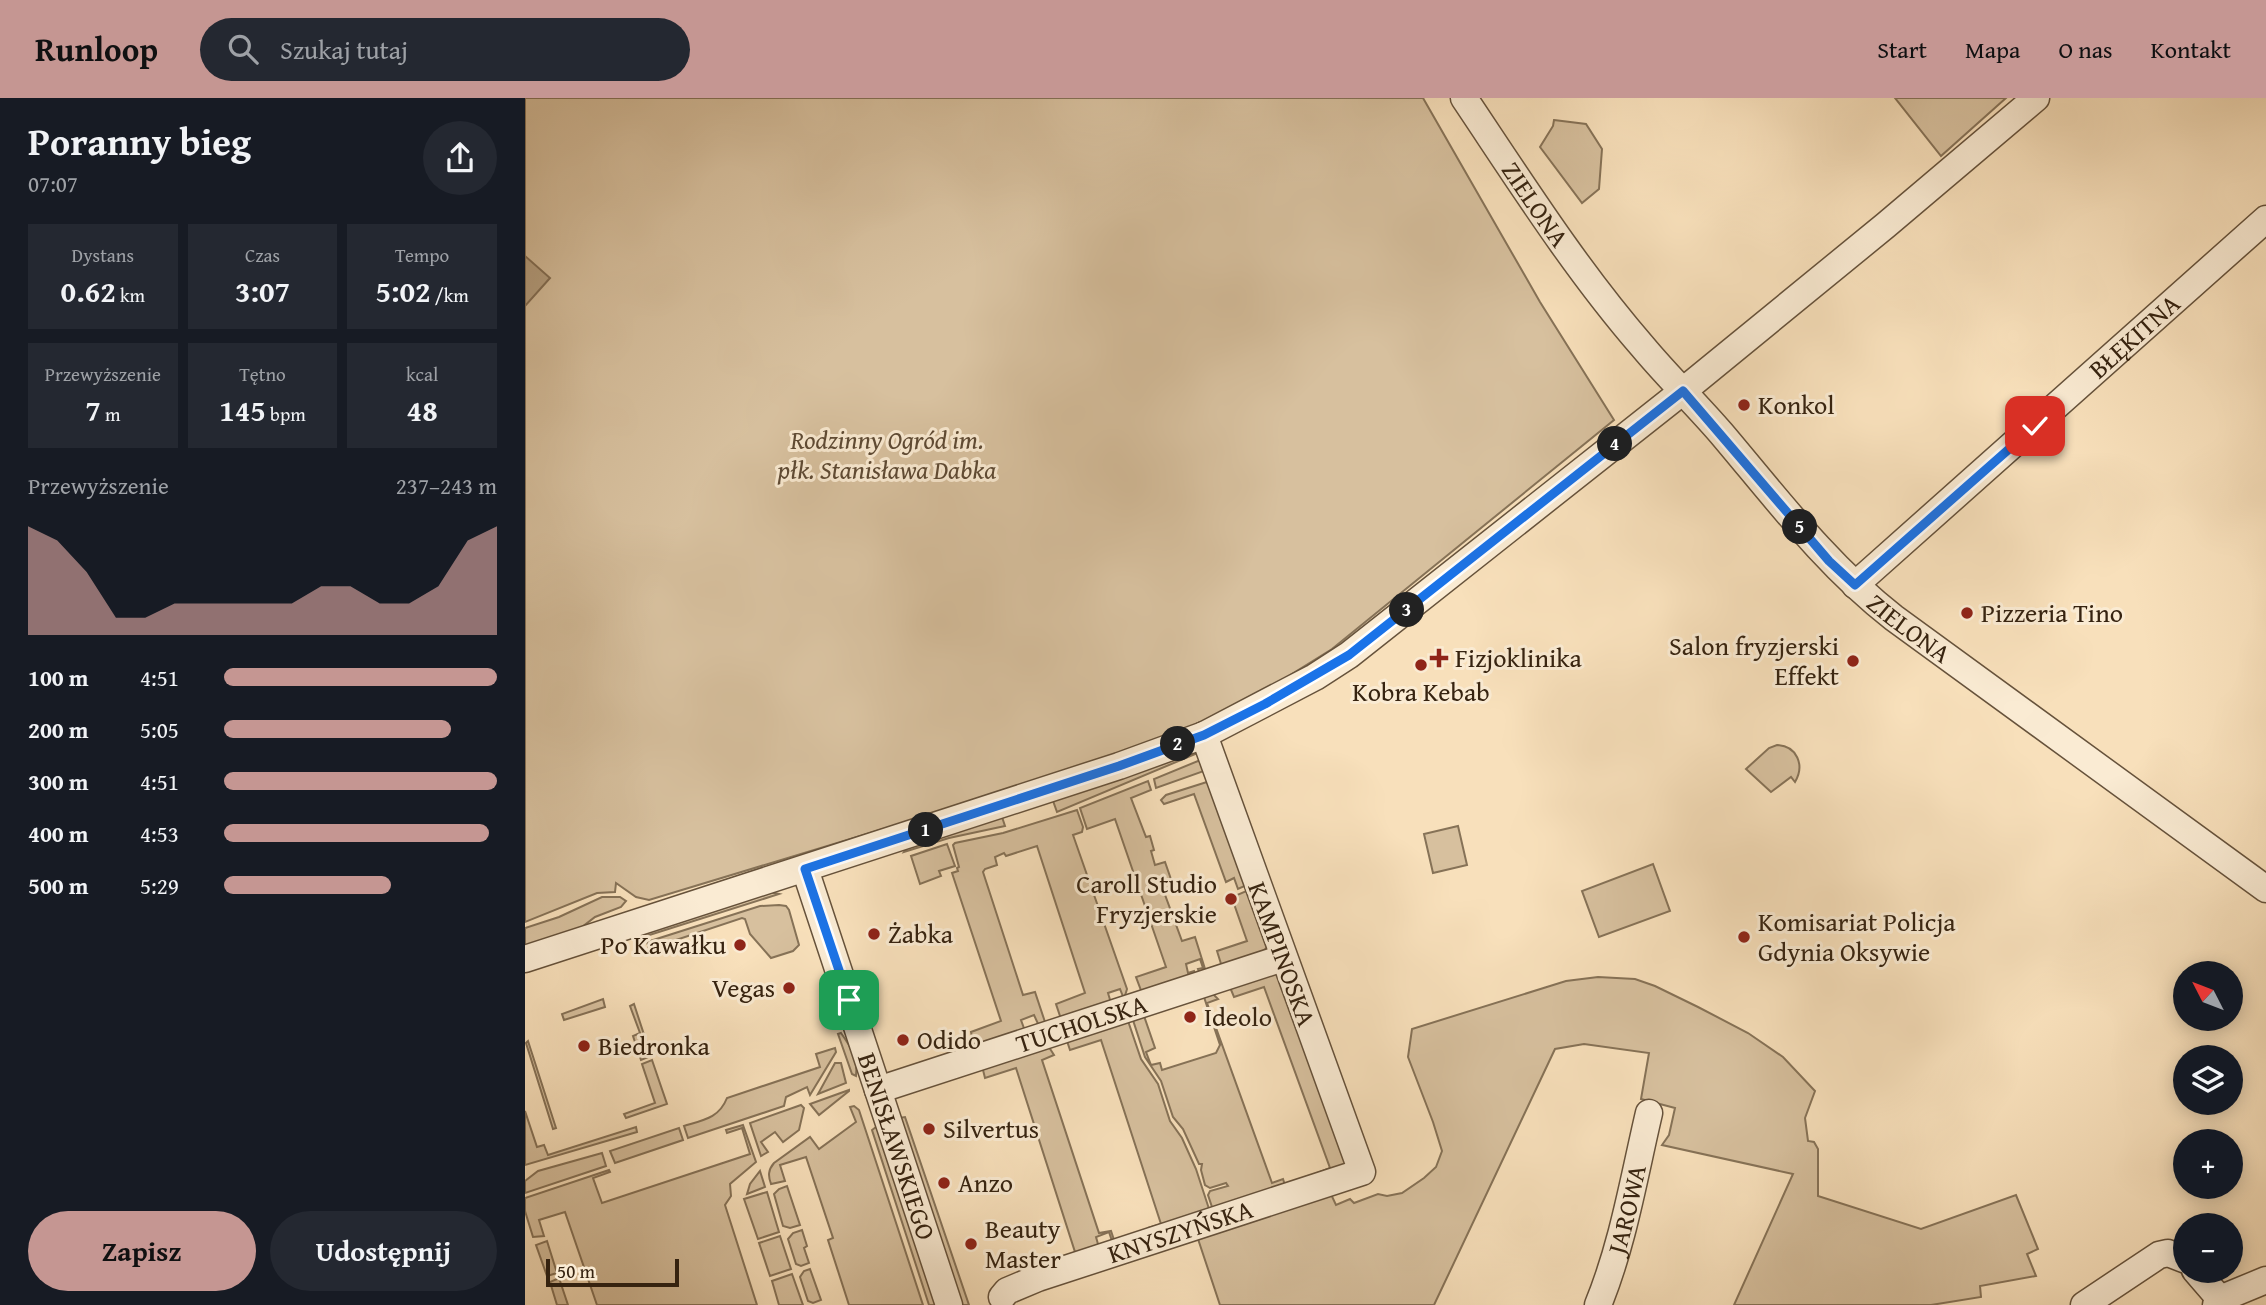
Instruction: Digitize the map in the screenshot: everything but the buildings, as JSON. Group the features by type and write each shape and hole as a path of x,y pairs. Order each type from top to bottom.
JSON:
{"street":[{"name":"ZIELONA","path":"1464,98 1528,194 1643,348 1829,561 1894,618 2266,889"},
{"path":"525,958 1037,794 1204,735 1315,677 1349,655 1683,391 2036,98"},
{"name":"BŁĘKITNA","path":"1855,585 2263,225"},
{"name":"KAMPINOSKA","path":"1204,735 1362,1172"},
{"name":"BENISŁAWSKIEGO","path":"805,869 949,1305"},
{"name":"TUCHOLSKA","path":"878,1090 1283,958"},
{"name":"JAROWA","path":"1598,1305 1619,1240 1649,1113"},
{"name":"KNYSZYŃSKA","path":"1002,1297 1007,1291 1038,1278 1362,1172"},
{"path":"2084,1305 2159,1255 2173,1254"},
{"path":"2204,1283 2218,1302 2266,1280"}],"green space":[{"name":"Rodzinny Ogród im. płk. Stanisława Dabka","path":"525,98 1423,98 1540,302 1614,420 1332,649 1260,694 1143,750 649,900 636,897 616,883 615,892 597,893 525,922"},
{"path":"1895,98 2006,98 1941,156"},
{"path":"1554,120 1586,124 1602,149 1599,189 1582,203 1540,147"},
{"path":"1777,745 1794,753 1799,769 1795,782 1791,777 1771,792 1746,769 1769,748"},
{"path":"1195,750 1200,752 1057,812 1052,798"},
{"path":"1201,761 1204,771 1156,788 1154,779"},
{"path":"1148,781 1151,790 1131,798 1146,837 1150,836 1155,865 1165,862 1174,888 1164,892 1182,941 1195,937 1206,972 1200,974 1198,969 1203,968 1200,959 1186,964 1188,973 1194,971 1195,976 1142,993 1136,977 1166,967 1115,819 1087,829 1080,808"},
{"path":"1210,781 1249,884 1238,889 1234,878 1226,882 1194,794 1164,804 1161,800 1166,795"},
{"path":"1077,810 1083,827 1082,832 1073,835 1127,989 1124,999 1120,989 1108,993 1111,1003 1061,1019 1056,1004 1085,993 1037,846 1006,856 1004,853 995,857 997,865 983,872 1023,995 1035,992 1045,1022 1039,1026 1034,1015 1021,1020 1025,1031 974,1047 971,1032 1001,1021 952,873 958,871 959,867 953,845"},
{"path":"1001,814 1005,826 949,838 904,852 908,846"},
{"path":"1458,826 1467,865 1433,873 1424,834"},
{"path":"947,844 955,866 939,871 941,876 920,884 911,856"},
{"path":"1653,864 1670,911 1599,937 1582,891"},
{"path":"1251,889 1269,945 1262,953 1222,967 1217,951 1247,941 1233,901 1238,899 1237,895"},
{"path":"770,892 779,894 643,937 647,932"},
{"path":"602,897 620,897 626,901 621,907 595,917 573,934 525,949 525,928 559,917"},
{"path":"760,906 786,906 789,910 799,945 793,951 771,958 750,934 745,919 742,918 649,949 647,942"},
{"path":"1277,970 1351,1165 1318,1176 1317,1173 1330,1168 1264,987 1234,997 1229,985"},
{"path":"1598,977 1635,979 1655,986 1748,1033 1783,1057 1815,1091 1805,1118 1808,1141 1814,1142 1818,1149 1818,1196 1921,1229 2016,1195 2038,1249 2027,1254 2036,1276 1980,1286 1981,1297 1931,1305 1734,1305 1793,1174 1662,1145 1669,1135 1675,1108 1641,1099 1649,1053 1584,1044 1555,1049 1434,1305 1220,1305 1196,1233 1329,1190 1336,1205 1350,1199 1354,1203 1378,1194 1387,1196 1402,1193 1436,1167 1442,1151 1408,1057 1412,1029 1566,981"},
{"path":"1210,991 1218,999 1207,1003 1272,1183 1283,1179 1287,1191 1214,1213 1208,1195 1210,1191 1228,1186 1226,1183 1210,1188 1205,1185 1202,1164 1199,1164 1183,1129 1173,1117 1161,1081 1145,1057 1132,1017 1143,1013 1155,1048 1146,1052 1151,1065 1160,1063 1162,1070 1216,1053 1220,1045 1203,994"},
{"path":"603,999 605,1007 564,1020 562,1014"},
{"path":"634,1004 651,1056 641,1060 633,1036 640,1033 630,1006"},
{"path":"1127,1018 1141,1059 1158,1084 1170,1121 1182,1138 1196,1169 1211,1215 1150,1235 1148,1228 1161,1224 1101,1040 1070,1050 1066,1038"},
{"path":"841,1033 853,1053 856,1076 852,1074 838,1034"},
{"path":"528,1041 556,1128 553,1129 526,1043"},
{"path":"1047,1044 1054,1055 1042,1060 1099,1233 1111,1231 1116,1246 1114,1247 1109,1232 1096,1237 1100,1251 1076,1255 1016,1068 985,1078 982,1066"},
{"path":"835,1048 836,1052 810,1095 807,1087 786,1097 784,1106 688,1138 684,1126 715,1114 727,1098 820,1067 816,1054"},
{"path":"652,1060 667,1104 626,1118 624,1114 655,1103 642,1064"},
{"path":"835,1063 841,1063 846,1083 818,1094"},
{"path":"849,1090 819,1115 810,1104"},
{"path":"801,1105 804,1108 799,1130 783,1142 775,1132 761,1142 768,1152 761,1156 750,1123"},
{"path":"854,1106 859,1110 923,1305 849,1305 828,1240 833,1238 806,1157 780,1165 785,1181 771,1184 769,1173 774,1163 810,1137 819,1149 856,1122 850,1107"},
{"path":"525,1111 537,1147 544,1145 548,1155 636,1127 637,1132 525,1165"},
{"path":"905,1117 969,1305 961,1305 898,1118"},
{"path":"880,1124 939,1305 929,1305 872,1130"},
{"path":"743,1125 756,1162 730,1184 731,1196 725,1205 757,1305 597,1305 565,1212 539,1220 544,1236 533,1237 525,1211 525,1198 609,1170 610,1172 593,1178 602,1203 750,1154 742,1128 727,1133 726,1130"},
{"path":"679,1128 683,1140 615,1163 610,1151"},
{"path":"602,1153 606,1166 525,1193 525,1181 538,1171"},
{"path":"760,1171 765,1187 747,1194 750,1184"},
{"path":"787,1186 800,1225 790,1228 783,1226 774,1194"},
{"path":"767,1192 779,1232 758,1239 744,1199"},
{"path":"802,1230 809,1263 801,1266 796,1264 788,1239 793,1233"},
{"path":"780,1236 791,1269 770,1276 759,1243"},
{"path":"547,1241 557,1273 547,1276 536,1245"},
{"path":"810,1269 821,1300 813,1303 808,1301 800,1277 804,1271"},
{"path":"792,1274 803,1305 779,1305 772,1281"},
{"path":"559,1278 568,1305 557,1305 550,1282"}],"shaded area":[{"path":"525,256 550,278 525,306"}],"place":[{"name":"Konkol","path":"1744,405"},
{"name":"Pizzeria Tino","path":"1967,613"},
{"name":"Fizjoklinika","path":"1439,658"},
{"name":"Salon fryzjerski Effekt","path":"1853,661"},
{"name":"Kobra Kebab","path":"1421,665"},
{"name":"Caroll Studio Fryzjerskie","path":"1231,899"},
{"name":"Żabka","path":"874,934"},
{"name":"Komisariat Policja Gdynia Oksywie","path":"1744,937"},
{"name":"Po Kawałku","path":"740,945"},
{"name":"Vegas","path":"789,988"},
{"name":"Ideolo","path":"1190,1017"},
{"name":"Odido","path":"903,1040"},
{"name":"Biedronka","path":"584,1046"},
{"name":"Silvertus","path":"929,1129"},
{"name":"Anzo","path":"944,1183"},
{"name":"Beauty Master","path":"971,1244"}],"route":[{"path":"849,1000 805,869 1026,798 1204,735 1315,677 1349,655 1683,391 1829,561 1855,585 2035,426"}]}
